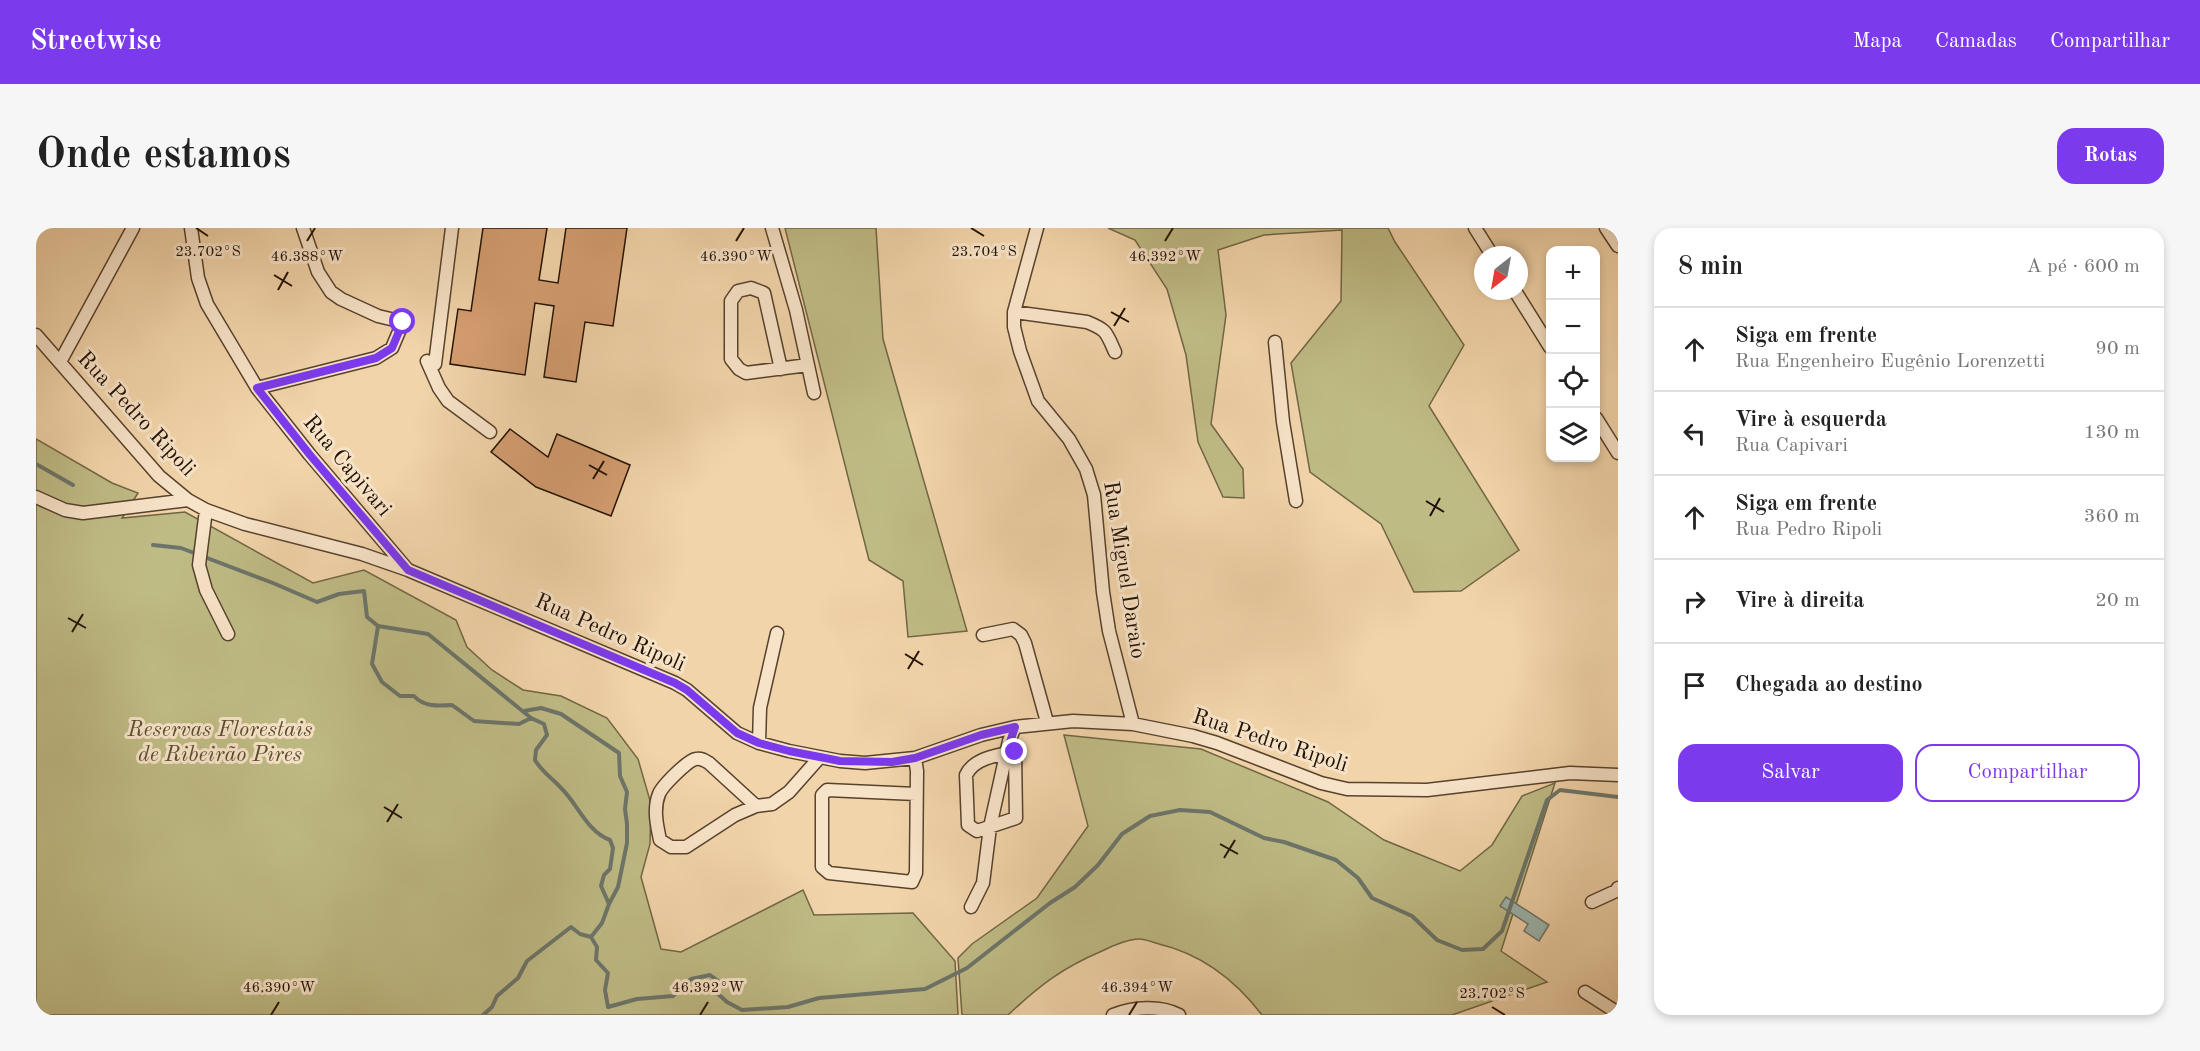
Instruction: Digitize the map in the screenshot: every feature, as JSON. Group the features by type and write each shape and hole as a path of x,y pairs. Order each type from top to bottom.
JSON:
{"street":[{"path":"60,362 133,228"},
{"name":"Rua Capivari","path":"192,228 198,278 207,304 257,388 317,464 408,570"},
{"path":"257,388 376,358 392,348 403,322 378,316 331,292 318,272 303,228"},
{"path":"452,228 431,362 439,388 448,401 490,432"},
{"path":"772,228 796,310 814,393"},
{"name":"Rua Miguel Daraio","path":"1037,228 1014,312 1014,327 1038,401 1069,439 1086,469 1094,495 1109,631 1133,724"},
{"path":"1475,228 1486,246"},
{"path":"1606,228 1618,246"},
{"path":"781,369 764,293 751,288 738,291 731,301 731,359 739,369 746,373 781,369 808,365"},
{"path":"1521,300 1546,339"},
{"path":"1014,312 1087,322 1106,331 1115,352"},
{"name":"Rua Pedro Ripoli","path":"36,335 159,476 188,500 206,510 245,524 362,554 408,570 675,683 687,690 737,733 759,743 820,757 865,763 915,758 981,735 1015,727 1073,721 1133,724 1192,736 1217,743 1321,783 1347,789 1427,790 1570,773 1618,776"},
{"path":"1275,342 1283,422 1296,501"},
{"path":"1600,424 1618,453"},
{"path":"36,496 65,510 83,513 188,500"},
{"path":"206,510 200,560 206,590 228,634"},
{"path":"983,635 1013,629 1021,635 1047,722"},
{"path":"759,743 760,708 777,633"},
{"path":"971,907 983,883 990,827 1006,754 1015,727"},
{"path":"1015,752 1016,818 977,831 968,825 966,776 974,763 1006,754 1015,752"},
{"path":"756,806 709,763 700,758 692,759 659,793 656,819 660,840 671,848 687,848 735,815 756,806 772,804 781,799 820,757"},
{"path":"915,758 916,794 916,873 912,882 829,873 822,867 822,795 827,790 916,794"},
{"path":"1592,902 1618,888"},
{"path":"1585,992 1618,1013"},
{"path":"1113,1015 1148,1008 1179,1015"}],"green space":[{"path":"785,228 876,228 883,339 967,631 908,637 903,581 869,560"},
{"path":"1108,228 1388,228 1464,345 1429,406 1519,550 1461,591 1414,592 1381,524 1310,472 1291,363 1341,301 1342,230 1264,235 1218,250 1226,315 1211,424 1243,469 1244,498 1223,497 1198,442 1186,355 1167,289 1135,240"},
{"name":"Reservas Florestais de Ribeirão Pires","path":"36,439 112,483 138,493 122,518 185,512 313,583 364,570 456,620 467,647 492,670 523,690 561,696 607,718 638,759 651,804 650,844 641,877 661,949 681,952 803,890 814,915 913,913 955,961 958,1015 36,1015"},
{"path":"1064,735 1201,749 1328,802 1384,840 1460,871 1492,845 1522,796 1555,783 1501,951 1547,982 1452,1015 1262,1015 1241,991 1217,970 1174,949 1139,939 1115,945 1075,964 1041,986 1008,1015 962,1015 958,958 972,944 1037,898 1088,826"}],"water":[{"path":"1506,897 1549,925 1539,941 1524,931 1528,924 1500,906"}],"building":[{"path":"483,228 547,228 539,280 558,283 566,228 627,228 613,326 585,322 576,382 544,377 554,306 535,303 525,375 450,364 458,309 471,311"},
{"path":"510,429 548,457 557,434 630,465 611,516 536,487 491,452"}],"waterway":[{"path":"36,464 73,485"},
{"path":"153,545 181,548 317,602 339,594 364,591 367,617 378,626 428,634 531,718 544,724 547,735 536,750 535,760 567,794 595,831 610,840 613,848 610,869 604,875 601,886 609,904 602,923 591,937 597,947 596,960 608,973 605,990 608,1007 637,999 673,996 691,979 710,975 721,983 717,993 727,1002 742,1010 788,1007 819,998 925,989 967,968 1050,903 1075,887 1098,865 1122,834 1150,816 1180,810 1210,812 1264,838 1284,842 1336,860 1358,878 1372,898 1412,916 1437,940 1462,950 1483,949 1502,931 1547,800 1560,790 1618,797"},
{"path":"378,626 372,664 382,682 400,696 414,696 432,705 452,705 474,721 519,724 531,718"},
{"path":"524,711 541,708 561,714 619,753 620,776 627,792 625,809 627,843 618,887 609,904"},
{"path":"483,1015 492,1007 497,996 518,978 527,961 571,927 580,934 591,937"}],"route":[{"path":"403,322 392,348 376,358 305,374 257,388 283,423 408,570 675,683 687,690 737,733 759,743 840,761 892,762 915,758 981,735 1015,727 1006,754 1015,752"}]}
